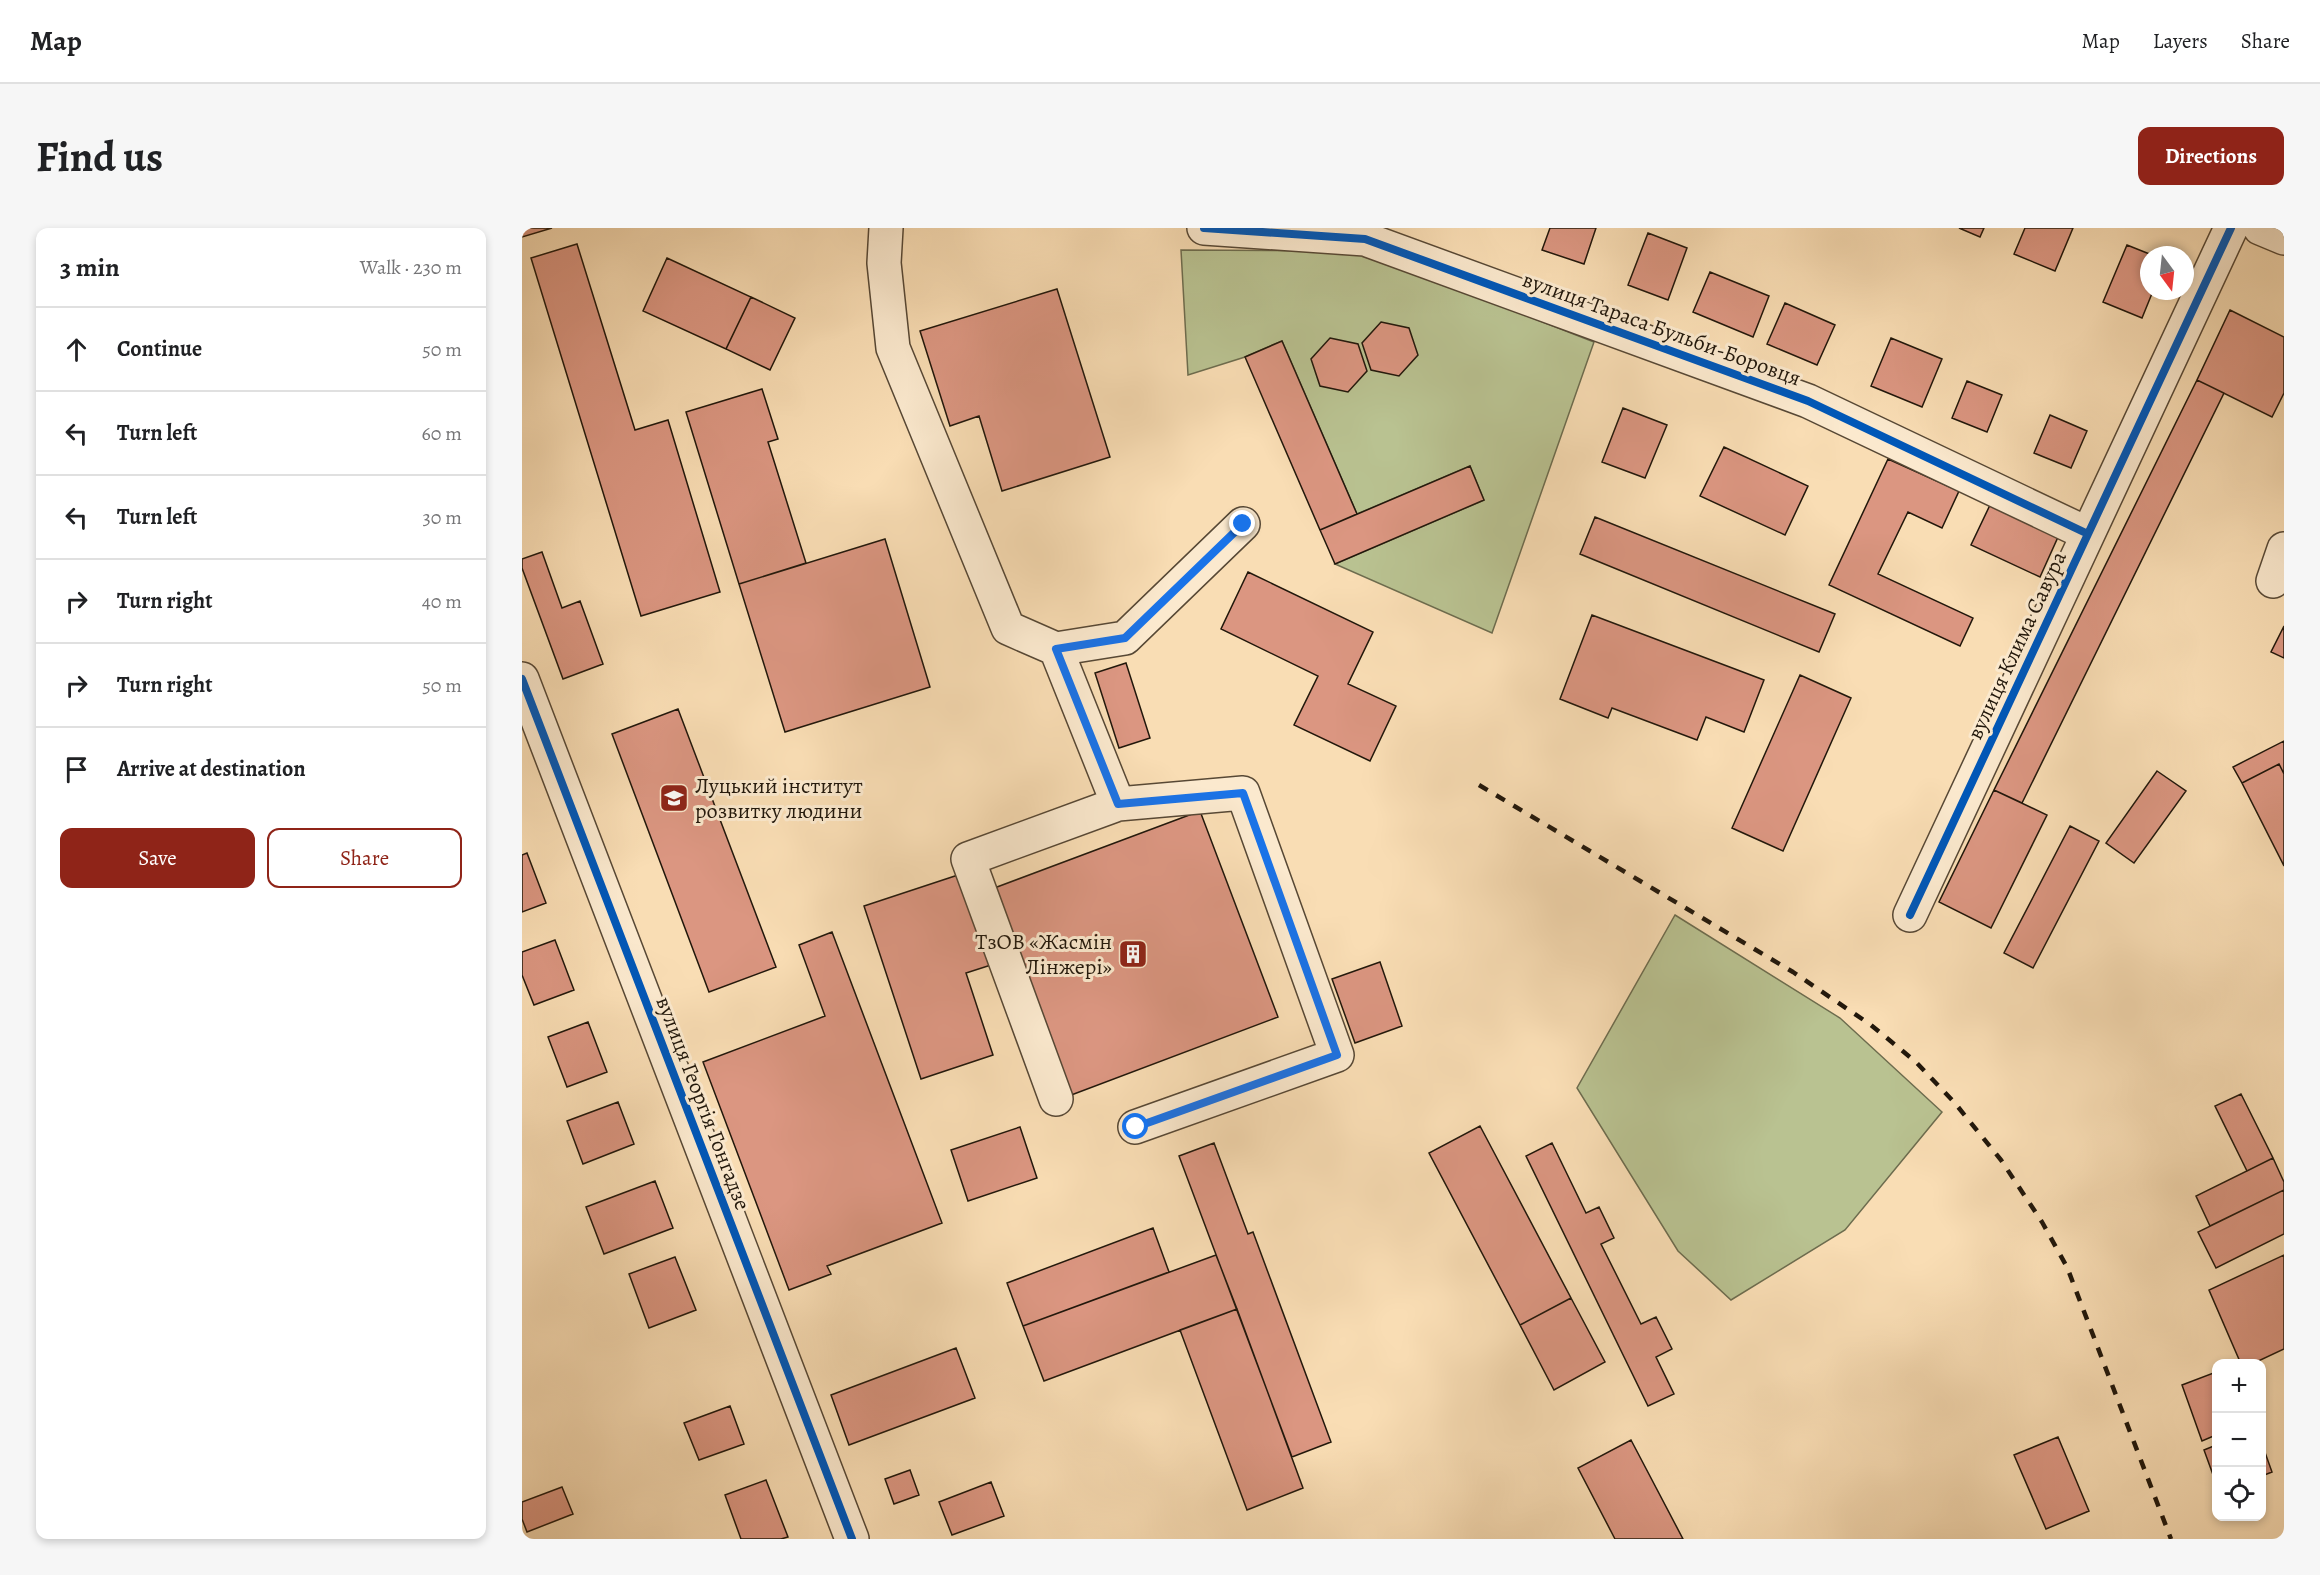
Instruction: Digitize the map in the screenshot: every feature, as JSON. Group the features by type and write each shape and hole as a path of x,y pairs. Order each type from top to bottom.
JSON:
{"street":[{"path":"886,228 884,263 893,348 1008,628 1056,649 1125,638 1243,524"},
{"name":"вулиця Тараса Бульби-Боровця","path":"1204,228 1365,238 1808,401 2088,534"},
{"name":"вулиця Клима Савура","path":"1910,915 2231,228"},
{"path":"2260,228 2284,238"},
{"path":"2273,581 2284,549"},
{"path":"1056,649 1118,804"},
{"name":"вулиця Георгія Гонгадзе","path":"522,680 852,1539"},
{"path":"1056,1099 968,859 1118,804 1243,793 1337,1055 1136,1127"}],"green space":[{"path":"1181,250 1360,251 1594,342 1492,633 1335,564 1484,500 1470,466 1357,514 1282,341 1245,357 1188,375"},
{"path":"1675,915 1840,1018 1942,1112 1845,1230 1731,1300 1678,1251 1577,1088"}],"building":[{"path":"522,228 552,228 522,237"},
{"path":"1550,228 1596,228 1584,264 1542,250"},
{"path":"1959,228 1984,228 1980,237"},
{"path":"2025,228 2073,228 2055,271 2014,254"},
{"path":"1648,233 1687,248 1668,300 1628,285"},
{"path":"577,244 635,430 668,420 720,592 641,616 531,258"},
{"path":"2127,245 2140,250 2140,300 2149,300 2142,318 2103,302"},
{"path":"667,258 751,297 726,349 643,311"},
{"path":"1710,272 1769,296 1753,337 1693,312"},
{"path":"1057,289 1110,457 1002,491 979,416 950,426 920,331"},
{"path":"751,297 795,318 770,370 726,349"},
{"path":"1785,303 1835,325 1817,365 1767,344"},
{"path":"2230,310 2284,337 2284,393 2272,417 2197,380"},
{"path":"1381,322 1409,328 1418,355 1399,376 1371,370 1362,343"},
{"path":"1330,338 1358,344 1367,371 1348,392 1320,386 1311,359"},
{"path":"1891,338 1942,359 1922,407 1871,386"},
{"path":"1282,341 1357,514 1320,530 1245,357"},
{"path":"2197,380 2224,393 2022,803 1994,790"},
{"path":"1967,381 2002,395 1987,432 1952,418"},
{"path":"762,389 778,439 768,442 806,563 739,584 686,412"},
{"path":"1623,408 1667,425 1645,478 1602,462"},
{"path":"2050,415 2087,431 2071,468 2034,453"},
{"path":"1724,447 1808,486 1785,535 1700,496"},
{"path":"1888,459 1959,491 1942,528 1908,512 1878,574 1973,618 1960,646 1829,585"},
{"path":"1470,466 1484,500 1335,564 1320,530"},
{"path":"1990,505 2058,537 2040,577 1971,545"},
{"path":"1595,517 1835,614 1819,652 1580,554"},
{"path":"885,539 930,687 785,732 739,584"},
{"path":"542,552 562,608 580,601 603,664 563,679 522,568 522,559"},
{"path":"1248,572 1373,632 1348,684 1396,706 1370,761 1294,725 1318,676 1221,629"},
{"path":"1592,615 1764,680 1744,732 1706,717 1697,740 1612,708 1608,718 1560,699"},
{"path":"2284,626 2284,658 2271,652"},
{"path":"1126,663 1150,738 1119,748 1095,673"},
{"path":"1800,675 1851,698 1783,851 1732,828"},
{"name":"Луцький інститут розвитку людини","path":"678,709 776,967 709,992 612,734"},
{"path":"2284,741 2284,774 2279,764 2242,783 2233,767"},
{"path":"2279,764 2284,774 2284,866 2242,783"},
{"path":"2157,771 2186,791 2134,863 2106,843"},
{"path":"1994,790 2047,815 1991,928 1939,902"},
{"name":"ТзОВ «Жасмін Лінжері»","path":"1200,811 1278,1017 1066,1097 989,890"},
{"path":"2070,826 2099,841 2033,968 2004,953"},
{"path":"527,853 546,903 522,912 522,855"},
{"path":"961,874 991,965 966,973 993,1055 921,1079 864,906"},
{"path":"832,932 942,1223 827,1266 831,1274 789,1290 703,1062 825,1016 799,945"},
{"path":"555,940 574,990 534,1005 522,975 522,952"},
{"path":"1380,962 1402,1026 1355,1043 1332,979"},
{"path":"588,1022 607,1072 567,1087 548,1037"},
{"path":"2241,1094 2273,1158 2247,1171 2215,1106"},
{"path":"618,1102 634,1144 583,1164 567,1121"},
{"path":"1480,1126 1571,1298 1520,1325 1429,1153"},
{"path":"1020,1127 1037,1178 968,1201 951,1150"},
{"path":"1214,1143 1248,1234 1253,1232 1331,1442 1292,1457 1179,1156"},
{"path":"1552,1143 1586,1213 1599,1207 1614,1238 1601,1244 1641,1324 1656,1317 1672,1349 1656,1357 1674,1394 1648,1406 1526,1156"},
{"path":"2273,1158 2284,1182 2284,1190 2210,1226 2196,1196"},
{"path":"655,1181 673,1228 604,1254 586,1207"},
{"path":"2284,1190 2284,1234 2216,1268 2198,1232"},
{"path":"1153,1228 1169,1272 1023,1326 1007,1283"},
{"path":"1216,1255 1237,1309 1044,1381 1023,1326"},
{"path":"2284,1255 2284,1349 2263,1359 2239,1359 2209,1290"},
{"path":"675,1257 696,1310 649,1328 629,1274"},
{"path":"1571,1298 1605,1362 1554,1390 1520,1325"},
{"path":"1237,1309 1303,1488 1247,1510 1180,1330"},
{"path":"956,1348 975,1398 849,1445 831,1395"},
{"path":"2212,1374 2212,1437 2202,1441 2182,1385"},
{"path":"730,1406 744,1444 699,1460 684,1423"},
{"path":"2058,1437 2089,1511 2046,1529 2014,1455"},
{"path":"1631,1440 1683,1539 1615,1539 1578,1468"},
{"path":"2212,1447 2212,1472 2204,1450"},
{"path":"2266,1455 2272,1472 2266,1474"},
{"path":"910,1470 919,1495 894,1504 885,1479"},
{"path":"766,1480 788,1537 741,1539 725,1495"},
{"path":"991,1482 1004,1516 952,1535 939,1502"},
{"path":"562,1487 573,1514 527,1532 522,1519 522,1502"}],"railway":[{"path":"1479,785 1793,972 1871,1025 1916,1062 1954,1102 2001,1160 2042,1222 2067,1267 2171,1539"}],"cycle path":[{"path":"1204,228 1365,239 1808,401 2088,534"},
{"path":"1910,915 2231,228"},
{"path":"522,679 852,1539"}],"place":[{"name":"Луцький інститут розвитку людини","path":"674,798"},
{"name":"ТзОВ «Жасмін Лінжері»","path":"1133,954"}],"route":[{"path":"1136,1127 1337,1055 1243,793 1118,804 1056,649 1125,638 1243,524"}]}
